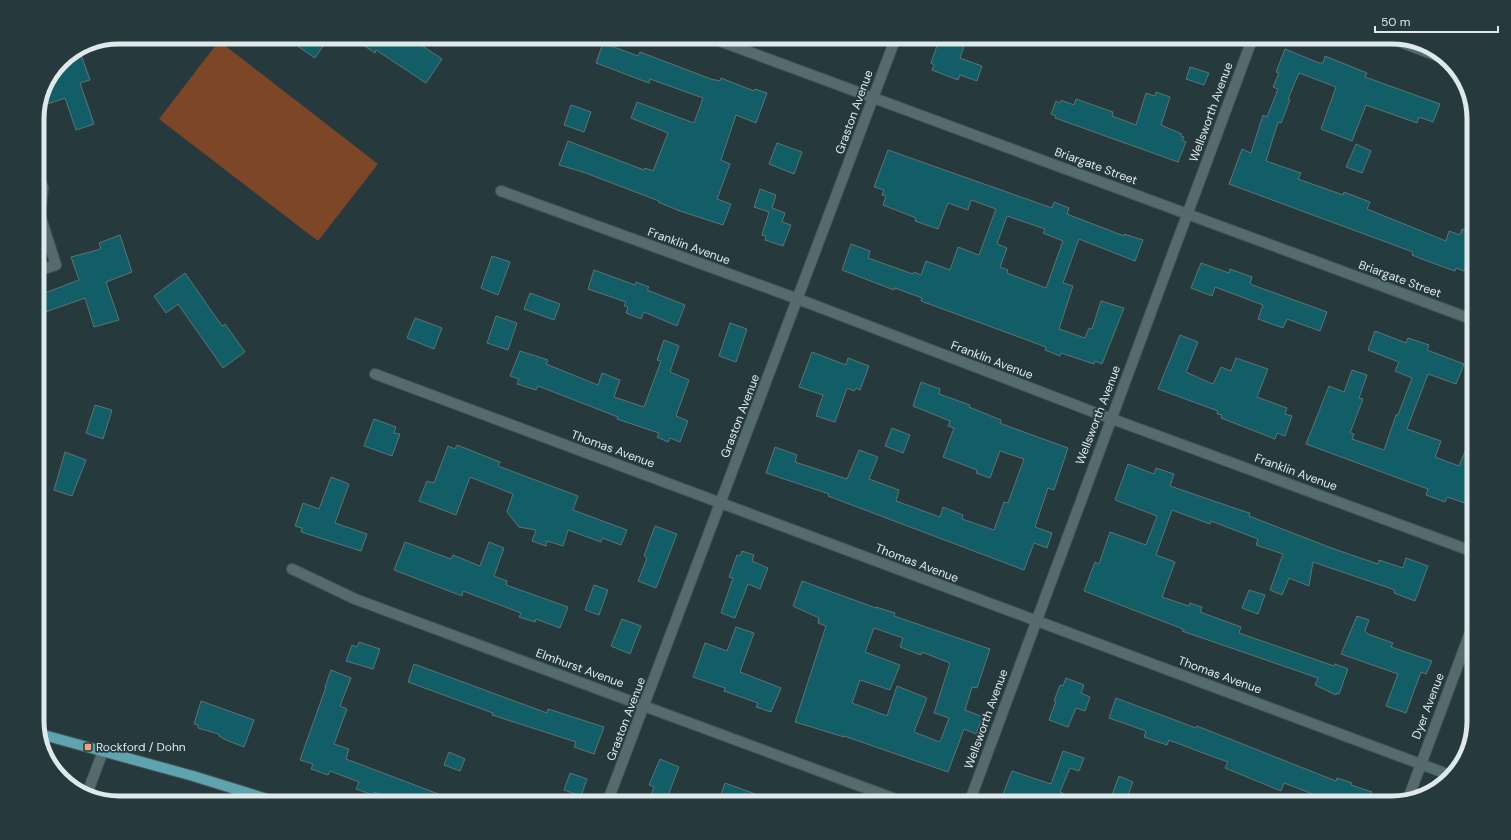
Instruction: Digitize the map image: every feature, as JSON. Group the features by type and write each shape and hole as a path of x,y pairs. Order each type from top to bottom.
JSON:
{"main road":[{"path":"45,735 192,776 257,796"}],"street":[{"name":"Briargate Street","path":"728,44 1467,317"},
{"name":"Graston Avenue","path":"610,796 722,503 893,44"},
{"name":"Wellsworth Avenue","path":"972,796 1035,621 1250,44"},
{"name":"Franklin Avenue","path":"501,191 798,299 1111,418 1467,549"},
{"path":"44,232 56,265 44,269"},
{"name":"Thomas Avenue","path":"375,374 1445,773"},
{"name":"Elmhurst Avenue","path":"292,569 355,599 887,796"},
{"name":"Dyer Avenue","path":"1410,793 1467,640"},
{"path":"89,789 102,752"}],"shaded area":[{"path":"217,44 223,44 378,164 318,241 159,119"}],"building":[{"path":"294,44 324,44 315,58"},
{"path":"362,44 420,44 442,59 426,83 376,50 375,53"},
{"path":"603,44 606,44 638,56 640,52 711,79 720,81 721,78 754,91 755,89 767,93 756,123 736,115 721,160 730,164 717,199 731,204 723,225 680,211 658,202 659,201 583,172 559,165 568,141 644,170 645,168 653,171 668,133 631,118 637,102 694,123 703,98 650,79 649,83 596,63"},
{"path":"938,44 965,44 960,58 982,66 977,81 960,75 958,80 932,70 934,65 931,63"},
{"path":"1285,49 1319,63 1323,63 1325,56 1367,73 1365,77 1440,104 1433,122 1419,117 1417,123 1366,105 1352,141 1321,129 1336,87 1299,73 1288,99 1290,100 1281,123 1278,122 1266,161 1301,173 1298,179 1343,195 1344,192 1370,202 1367,209 1446,241 1449,231 1460,235 1462,229 1467,231 1467,263 1464,271 1456,268 1455,271 1427,261 1412,255 1413,252 1229,184 1242,149 1251,153 1263,115 1267,117 1278,89 1273,87 1279,73 1276,72"},
{"path":"81,55 90,80 80,83 94,124 76,130 65,98 45,105 52,86 60,73 66,66"},
{"path":"1190,67 1209,73 1204,85 1186,79"},
{"path":"1156,92 1170,97 1161,125 1182,134 1181,136 1184,137 1182,140 1186,142 1178,162 1055,118 1056,116 1051,114 1056,101 1060,103 1061,100 1074,105 1076,99 1113,112 1112,116 1136,125 1146,93 1155,96"},
{"path":"571,105 591,112 584,132 564,125"},
{"path":"777,143 802,152 794,174 769,164"},
{"path":"1356,144 1371,151 1362,173 1346,167"},
{"path":"888,150 1052,208 1054,202 1069,208 1067,214 1124,236 1124,234 1143,240 1135,261 1079,239 1063,283 1073,286 1059,329 1085,338 1089,328 1092,329 1101,301 1124,308 1102,364 1095,361 1094,364 1061,353 1060,356 1045,350 1046,347 921,301 922,298 895,288 894,290 842,270 851,244 870,251 868,258 913,274 914,272 921,275 926,261 950,270 958,247 979,255 996,209 971,200 968,210 948,203 938,229 915,221 916,218 883,205 886,196 882,195 884,190 874,187","holes":["1007,216 1045,229 1043,233 1063,241 1046,288 1007,273 1008,270 1000,267 1007,248 997,244"]},
{"path":"760,189 776,195 772,208 785,213 782,222 791,225 783,246 765,240 766,236 762,235 769,212 754,207"},
{"path":"120,235 132,272 106,282 119,320 94,327 85,298 44,313 44,293 79,280 71,257 101,249 99,243"},
{"path":"492,256 510,262 498,295 481,288"},
{"path":"1201,263 1229,273 1230,269 1252,277 1250,284 1327,312 1320,331 1287,319 1283,328 1258,319 1263,305 1215,287 1212,296 1191,288"},
{"path":"594,270 635,285 636,282 649,287 647,290 685,305 677,326 644,312 641,319 626,313 628,307 624,306 626,302 588,289"},
{"path":"185,273 222,326 225,324 245,352 223,368 178,304 166,313 154,296"},
{"path":"530,293 560,304 554,320 524,309"},
{"path":"496,316 517,323 508,350 487,343"},
{"path":"415,318 442,328 434,349 407,338"},
{"path":"730,323 747,329 736,362 719,356"},
{"path":"1375,331 1406,343 1408,338 1429,345 1427,350 1464,364 1456,384 1428,374 1407,429 1441,441 1435,457 1459,466 1467,447 1467,504 1447,497 1445,502 1426,495 1428,489 1306,444 1329,386 1344,392 1352,370 1367,375 1359,398 1363,399 1350,433 1354,434 1352,439 1384,450 1396,415 1398,415 1412,378 1395,371 1399,362 1368,350"},
{"path":"1180,335 1198,342 1186,372 1213,384 1221,367 1231,371 1236,358 1268,369 1257,397 1287,408 1285,414 1292,416 1285,436 1277,433 1275,439 1221,418 1222,415 1217,414 1218,411 1158,389"},
{"path":"664,340 679,346 670,372 689,380 676,416 688,421 680,442 670,438 668,442 657,437 659,433 617,419 618,417 538,386 536,390 517,384 519,379 510,376 520,351 548,360 546,364 598,385 602,373 620,380 614,397 644,407 661,361 657,360"},
{"path":"812,352 846,365 848,358 869,366 860,390 856,388 854,391 847,388 835,422 816,416 823,395 799,387"},
{"path":"921,382 940,389 939,394 970,405 969,407 1001,420 1000,423 1002,424 1068,448 1054,490 1048,488 1035,527 1052,533 1047,548 1034,543 1024,570 828,496 829,494 766,473 775,447 797,455 795,462 847,479 859,450 878,457 869,479 899,490 896,501 940,517 943,507 963,515 962,519 994,530 1004,502 1008,503 1024,459 1000,451 990,478 976,473 977,470 943,457 954,428 948,426 950,421 913,406"},
{"path":"95,405 112,410 103,439 86,433"},
{"path":"374,419 396,427 394,433 400,434 392,456 364,446"},
{"path":"892,428 910,435 903,453 885,446"},
{"path":"457,445 500,462 498,466 578,496 573,510 627,530 621,545 602,538 601,542 568,530 563,546 547,541 546,546 532,541 536,530 519,527 507,512 513,494 470,477 456,515 419,501 427,481 434,483 448,446 455,449"},
{"path":"65,452 86,460 72,496 54,490"},
{"path":"1128,464 1154,474 1156,468 1174,474 1170,486 1250,513 1249,516 1334,549 1378,564 1379,560 1403,568 1406,558 1428,566 1415,601 1394,593 1395,590 1313,562 1309,586 1289,578 1282,595 1270,590 1283,554 1256,545 1258,539 1211,521 1210,524 1172,510 1156,555 1175,562 1162,597 1189,606 1190,603 1202,607 1200,612 1241,627 1239,633 1334,666 1335,664 1348,669 1339,694 1337,693 1336,695 1315,685 1318,678 1182,631 1183,629 1084,591 1095,562 1099,564 1110,532 1146,545 1157,516 1115,500"},
{"path":"331,477 349,484 335,523 367,534 361,551 301,532 302,528 295,526 303,503 319,509"},
{"path":"655,526 677,534 656,588 638,581 647,558 644,556"},
{"path":"405,542 451,559 453,555 480,566 489,542 504,548 494,576 507,581 506,585 568,607 560,628 536,619 535,622 519,617 521,613 463,591 462,596 394,570"},
{"path":"742,551 754,555 752,561 768,568 760,589 748,584 735,618 721,613 733,578 729,577 737,555 740,556"},
{"path":"802,581 876,608 895,613 894,616 990,649 977,688 972,687 965,710 983,717 976,734 964,729 948,772 844,736 795,722 826,626 818,623 819,618 793,606","holes":["874,628 903,638 900,647 921,655 922,652 950,663 934,713 949,718 940,742 914,732 927,698 897,686 887,716 852,703 860,680 890,690 900,665 865,652"]},
{"path":"594,585 608,590 599,615 585,610"},
{"path":"1249,590 1265,595 1258,614 1242,608"},
{"path":"1357,616 1369,620 1365,631 1368,634 1393,643 1391,647 1432,661 1426,674 1421,672 1406,713 1386,706 1398,674 1341,654"},
{"path":"622,619 641,626 630,654 611,646"},
{"path":"736,627 754,633 740,672 781,688 771,712 756,707 758,703 724,691 725,688 693,677 705,643 727,651"},
{"path":"359,642 380,649 373,669 346,661 352,645 357,647"},
{"path":"414,664 547,713 548,709 604,727 594,754 574,747 576,742 492,715 493,713 408,682"},
{"path":"331,670 351,678 340,706 347,709 334,744 349,749 346,759 444,796 386,796 374,792 373,795 356,789 359,782 330,771 328,775 311,769 313,764 300,760"},
{"path":"1066,678 1084,685 1081,693 1090,697 1085,711 1076,708 1068,727 1049,720 1060,685 1063,686"},
{"path":"1116,698 1196,728 1197,726 1336,781 1337,778 1352,783 1351,785 1372,792 1371,796 1318,796 1284,783 1281,791 1225,768 1228,762 1169,740 1167,745 1144,737 1146,731 1109,718"},
{"path":"201,701 254,720 244,747 226,740 219,736 219,734 198,728 198,725 194,724"},
{"path":"1063,751 1084,758 1079,771 1070,768 1060,792 1069,796 1008,796 1003,794 1012,771 1051,784"},
{"path":"449,752 465,759 460,771 444,765"},
{"path":"660,759 679,767 668,796 651,795 654,787 649,785"},
{"path":"570,773 587,779 581,796 564,790"},
{"path":"1119,776 1133,782 1128,796 1112,796"},
{"path":"725,783 761,796 720,796"}],"place":[{"name":"Rockford / Dohn","path":"88,747"}]}
